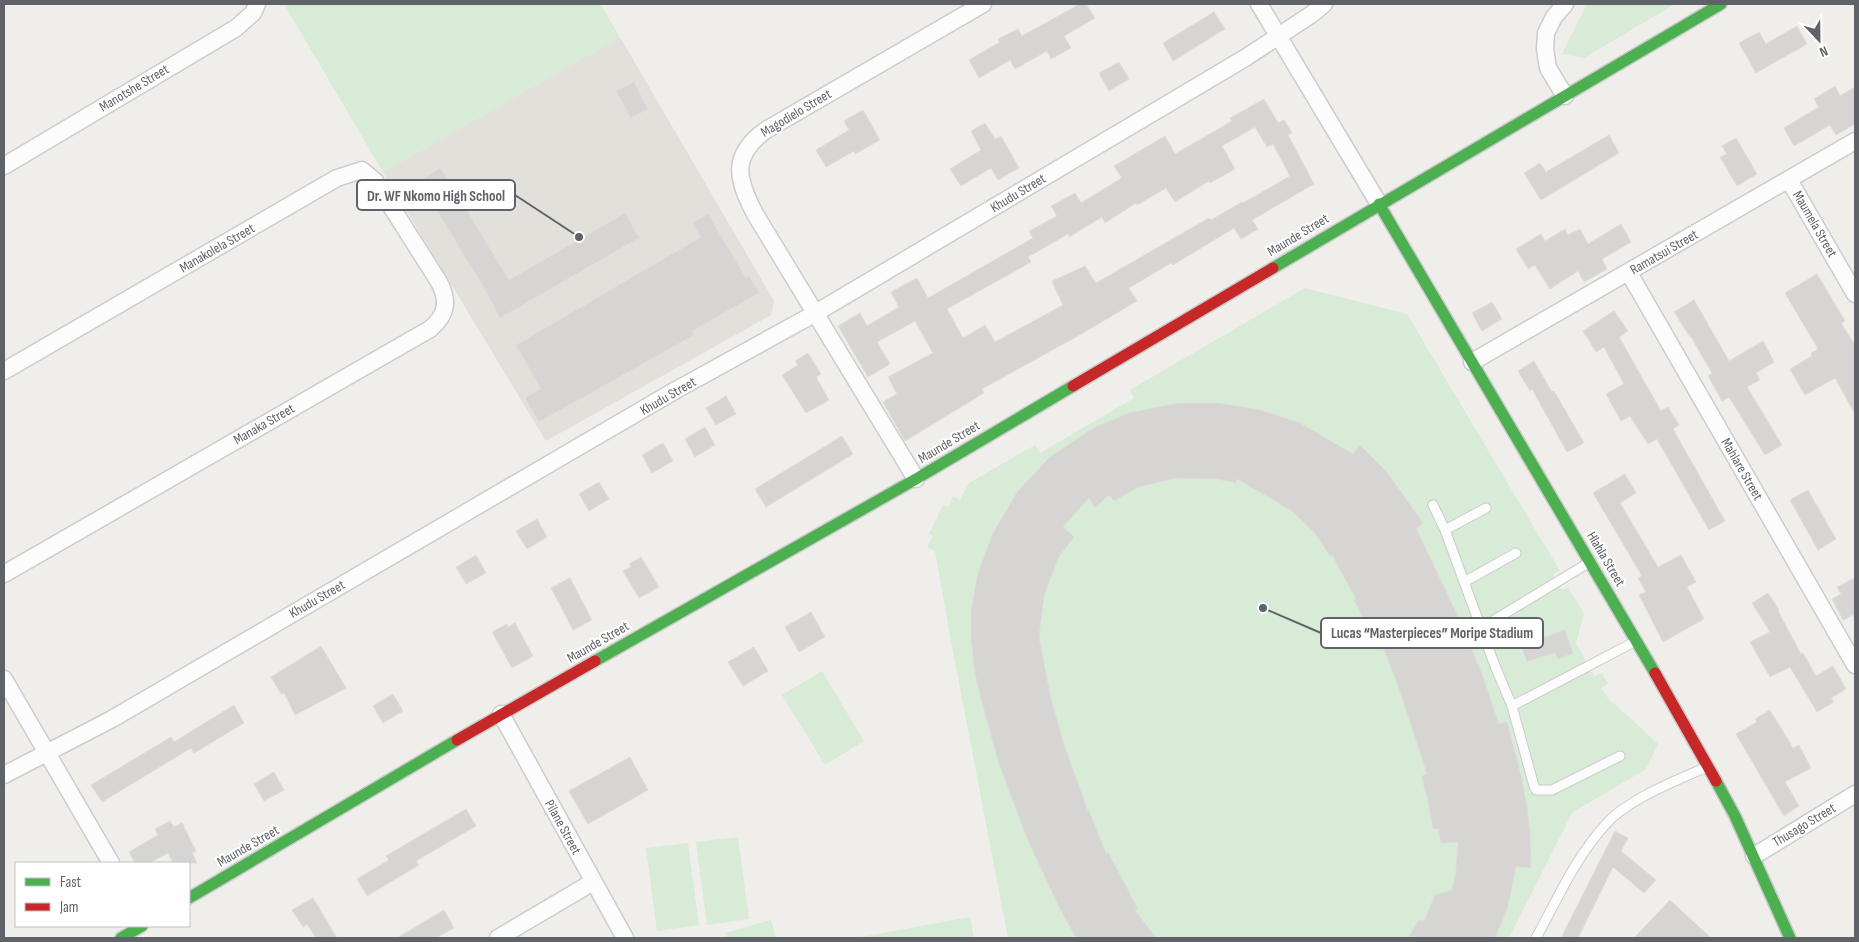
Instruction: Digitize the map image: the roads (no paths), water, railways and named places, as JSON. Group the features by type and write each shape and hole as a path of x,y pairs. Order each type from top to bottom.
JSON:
{"street":[{"name":"Manotshe Street","path":"4,166 236,28 253,13 257,4"},
{"name":"Magodielo Street","path":"916,479 814,314 746,196 740,166 744,152 752,140 766,130 983,4"},
{"path":"1259,4 1379,204"},
{"name":"Khudu Street","path":"4,775 127,710 676,390 814,314 1279,36 1324,4"},
{"path":"1565,96 1548,68 1545,48 1546,33 1554,17 1566,4"},
{"name":"Maunde Street","path":"190,897 501,714 916,479 1379,204 1721,4"},
{"name":"Ramatsui Street","path":"1472,362 1855,141"},
{"name":"Manakolela Street","path":"4,371 337,178 355,171 362,170 368,174 410,236"},
{"name":"Maumela Street","path":"1789,180 1855,294"},
{"name":"Hlahla Street","path":"1379,204 1637,641 1708,767 1754,856 1790,938"},
{"name":"Manaka Street","path":"4,574 438,323 446,307 445,298 439,282 410,236"},
{"name":"Mahlare Street","path":"1629,273 1855,665"},
{"path":"4,679 111,862"},
{"name":"Pilane Street","path":"501,714 625,938"},
{"name":"Thusago Street","path":"1754,856 1855,794"},
{"path":"498,938 593,882"},
{"path":"121,938 140,927"}],"lane":[{"path":"1433,505 1445,530 1512,706 1536,790 1552,790 1620,756"},
{"path":"1445,530 1486,508"},
{"path":"1464,582 1516,553"},
{"path":"1481,628 1590,562"},
{"path":"1512,706 1637,641"},
{"path":"1536,938 1586,851 1608,822 1636,802 1708,767"}],"place":[{"name":"Dr. WF Nkomo High School","path":"579,237"},
{"name":"Lucas “Masterpieces” Moripe Stadium","path":"1263,608"}]}
